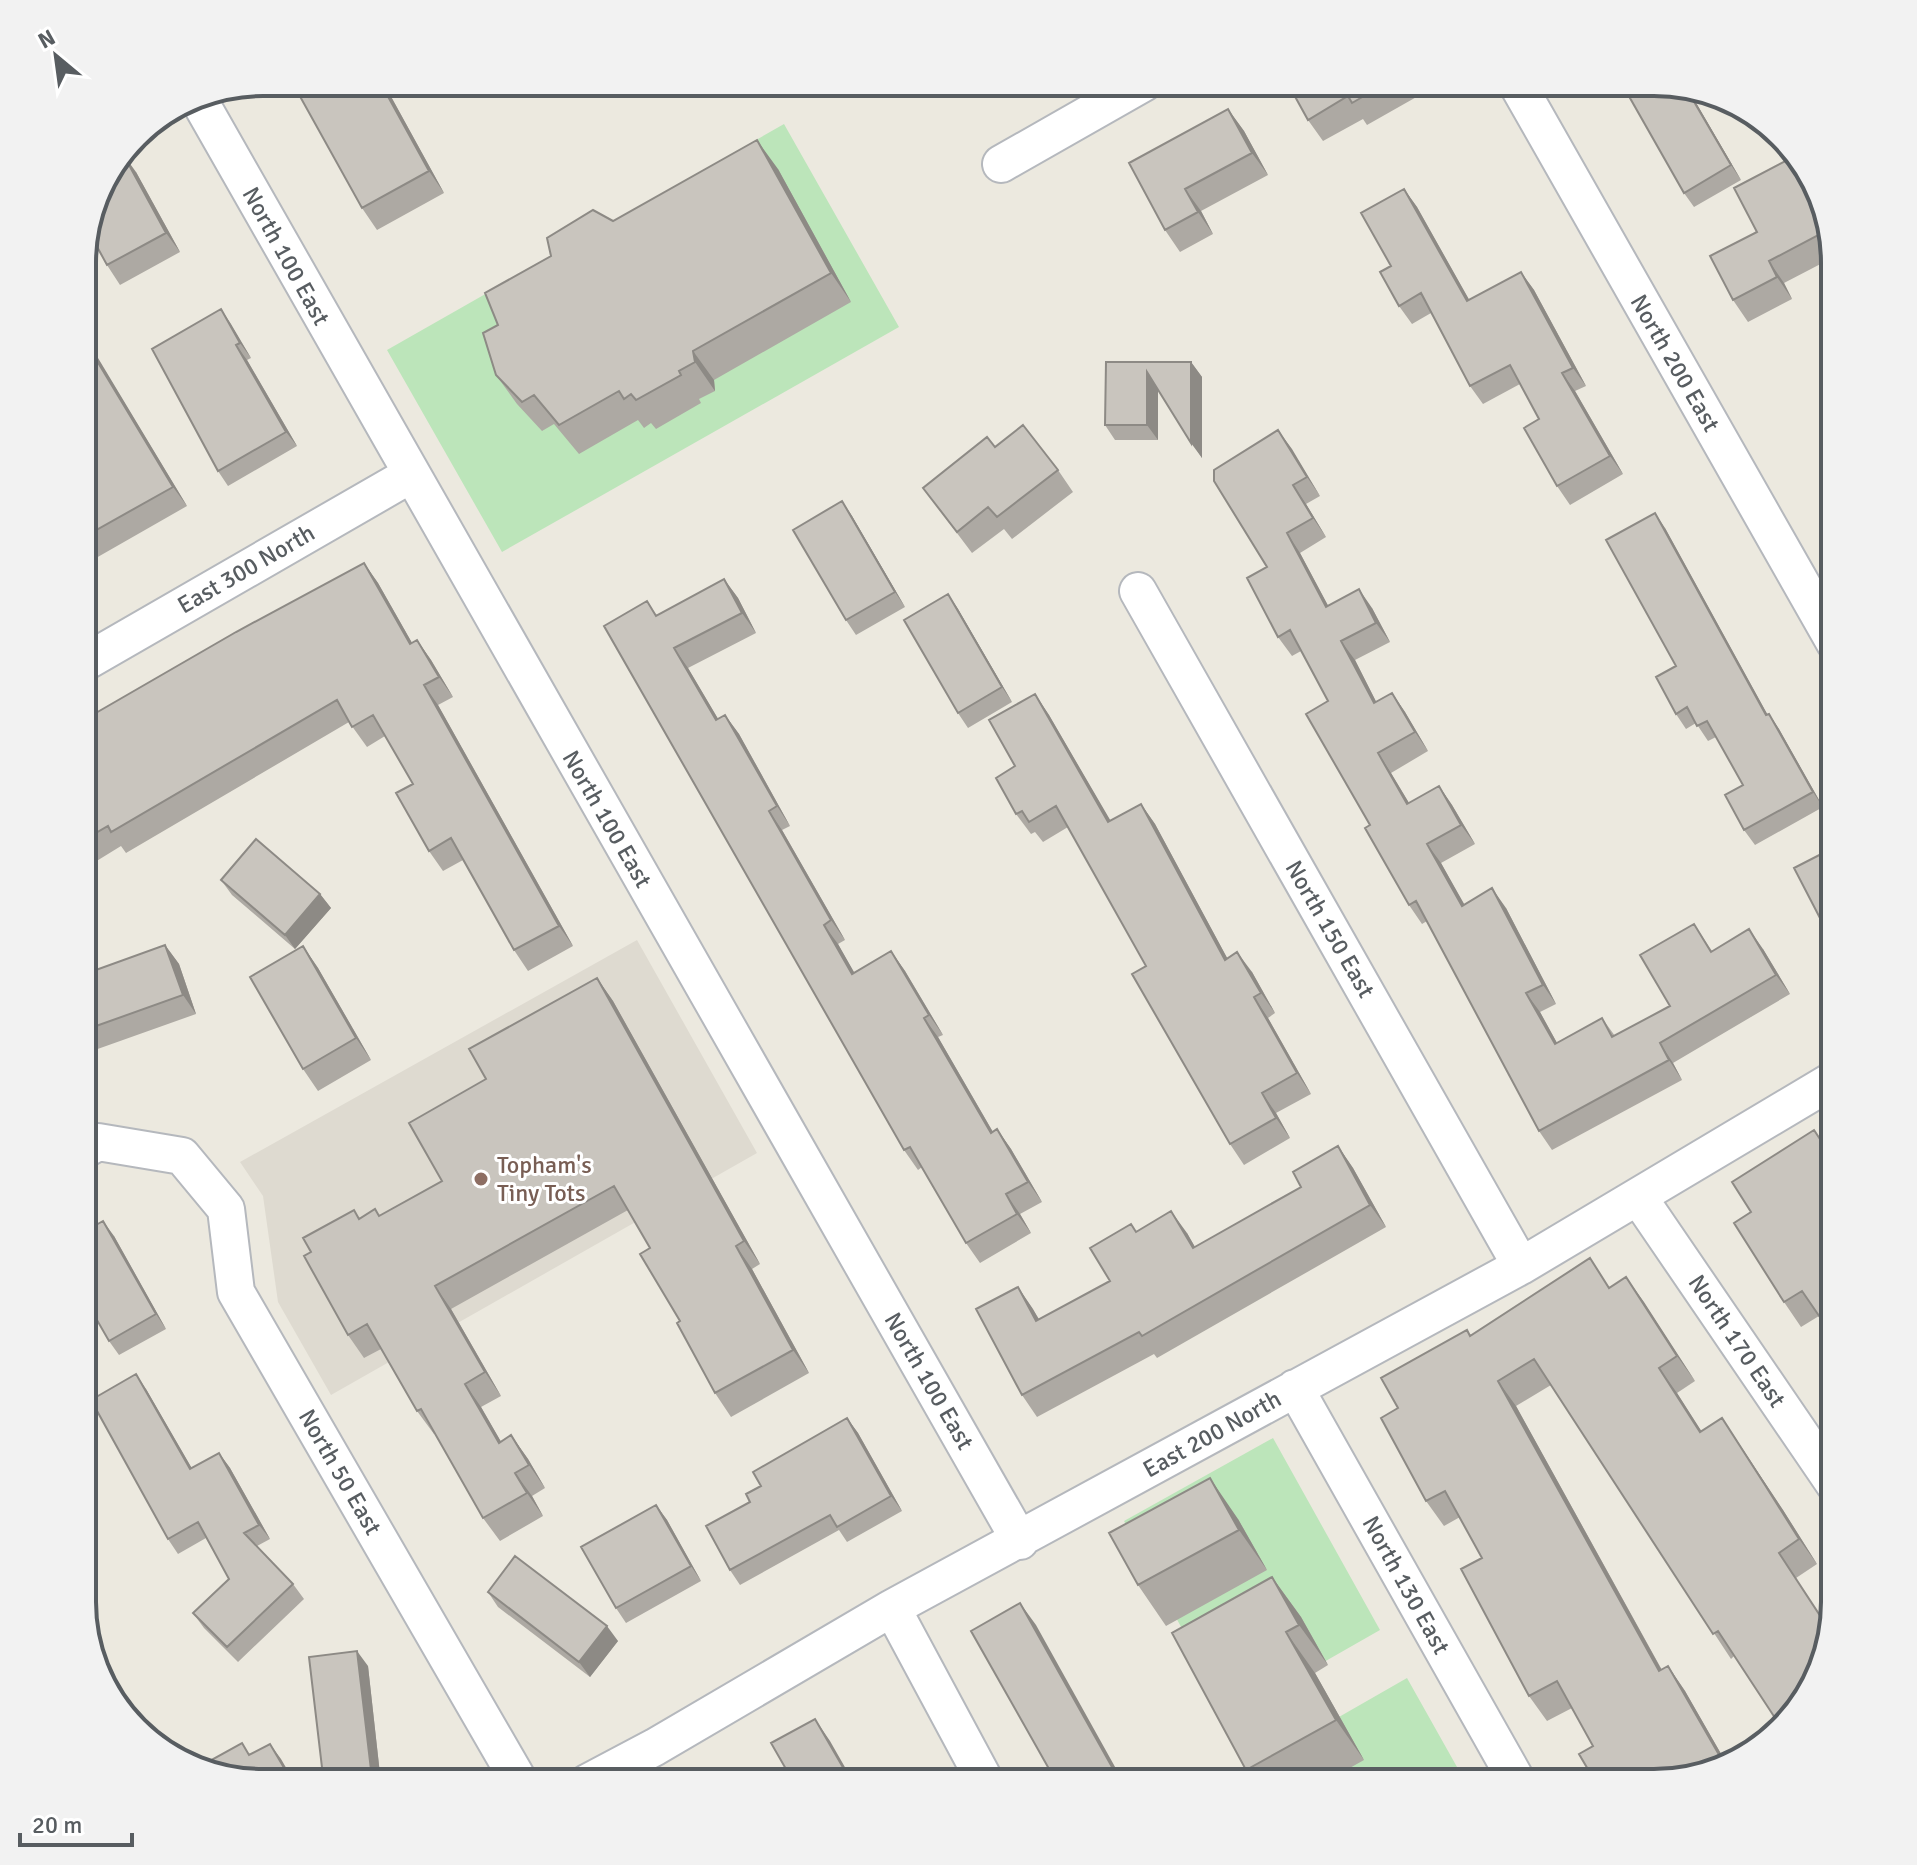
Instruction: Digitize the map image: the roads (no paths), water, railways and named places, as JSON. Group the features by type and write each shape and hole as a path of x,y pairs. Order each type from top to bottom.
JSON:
{"street":[{"path":"1001,164 1120,96"},
{"name":"North 200 East","path":"1524,96 1821,618"},
{"name":"North 100 East","path":"203,108 1020,1541"},
{"name":"East 300 North","path":"96,656 410,475"},
{"name":"North 150 East","path":"1138,591 1521,1266"},
{"name":"East 200 North","path":"613,1769 892,1608 1521,1266 1821,1088"},
{"name":"North 50 East","path":"96,1143 182,1156 226,1209 236,1292 512,1769"},
{"name":"North 170 East","path":"1639,1198 1821,1464"},
{"name":"North 130 East","path":"1295,1388 1510,1769"},
{"path":"892,1608 978,1769"}],"place":[{"name":"Topham's Tiny Tots","path":"481,1179"}]}
